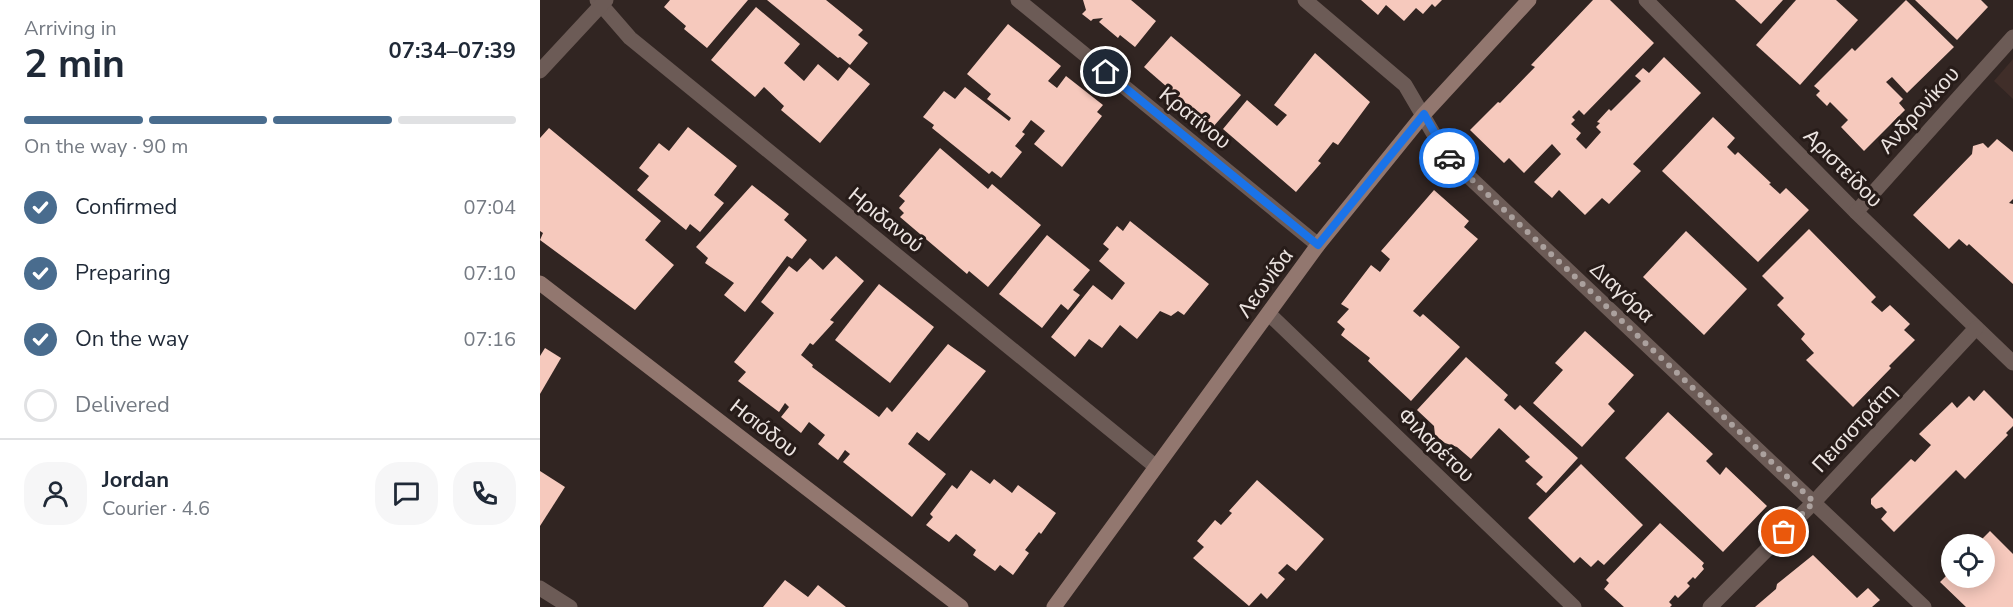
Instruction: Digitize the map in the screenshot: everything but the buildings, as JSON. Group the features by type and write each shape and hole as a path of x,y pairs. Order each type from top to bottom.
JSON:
{"street":[{"name":"Κρατίνου","path":"1018,0 1318,245"},
{"name":"Διαγόρα","path":"1305,0 1406,84 1446,155 1924,607"},
{"name":"Λεωνίδα","path":"1054,607 1318,245 1424,114 1529,0"},
{"name":"Αριστείδου","path":"1646,0 1856,212 2013,363"},
{"path":"540,70 601,2"},
{"name":"Ηριδανού","path":"601,2 630,38 1155,466"},
{"name":"Ανδρονίκου","path":"1856,212 2013,37"},
{"name":"Ησιόδου","path":"540,283 962,607"},
{"name":"Φιλαρέτου","path":"1269,314 1574,607"},
{"name":"Πεισιστράτη","path":"1710,607 1814,502 1976,328"},
{"path":"540,588 570,607"}],"shaded area":[{"path":"2013,59 2013,99 1994,81"}],"way so far":[{"path":"1449,158 1814,502 1784,532"}],"route":[{"path":"1106,72 1318,245 1424,114 1449,158"}]}
